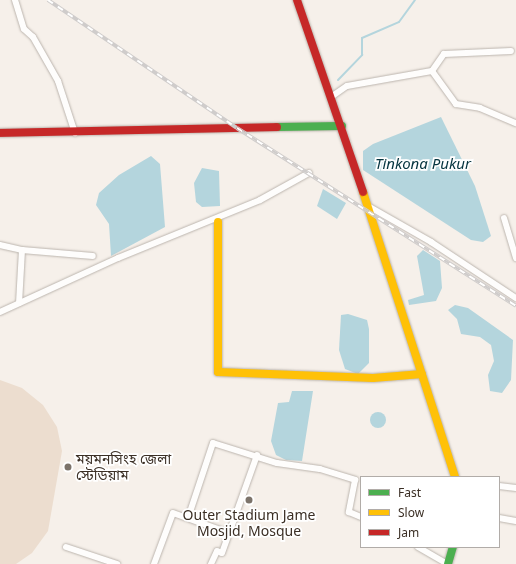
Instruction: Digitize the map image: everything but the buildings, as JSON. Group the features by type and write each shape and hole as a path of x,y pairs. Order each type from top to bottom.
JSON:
{"street":[{"path":"14,0 24,30 33,37 58,81 75,133"},
{"path":"297,0 342,126 455,476"},
{"path":"331,97 346,86 432,71 444,54 511,51"},
{"path":"432,71 456,104 480,108 516,123"},
{"path":"0,133 75,133 342,126"},
{"path":"0,312 118,258 260,200 309,173"},
{"path":"368,206 516,298"},
{"path":"504,218 516,258"},
{"path":"218,222 218,372 373,378 422,374"},
{"path":"0,245 22,250 92,256"},
{"path":"19,303 22,250"},
{"path":"188,518 213,443 358,481 349,512 360,517"},
{"path":"211,564 217,551 222,554 257,455"},
{"path":"500,486 516,488"},
{"path":"154,564 173,513 229,533"},
{"path":"500,518 516,521"},
{"path":"66,547 117,564"},
{"path":"420,548 448,564 453,548"}],"shaded area":[{"path":"0,380 22,388 43,405 57,427 62,451 48,531 32,553 16,564 0,564"}],"water":[{"name":"Tinkona Pukur","path":"441,117 475,186 491,236 483,242 471,240 363,170 363,151 373,144"},
{"path":"151,156 160,164 165,227 111,256 109,224 96,205 99,193 119,175"},
{"path":"202,168 219,171 220,206 202,207 196,202 194,183"},
{"path":"323,189 346,203 337,219 317,206"},
{"path":"423,250 440,261 442,288 436,301 409,305 408,300 424,295 417,256"},
{"path":"455,305 468,308 513,340 511,380 502,393 490,391 488,375 494,361 491,345 480,337 461,334 457,319 448,310"},
{"path":"348,314 367,320 369,329 369,363 358,374 345,369 339,350 341,315"},
{"path":"292,391 313,391 302,461 286,460 276,455 271,441 278,403 289,402"},
{"path":"375,412 381,412 386,417 384,426 381,428 375,428 370,423 370,417"}],"waterway":[{"path":"338,80 362,55 362,38 399,22 415,0"}],"railway":[{"path":"48,0 237,128 516,306"}],"traffic: fast":[{"path":"277,127 342,126"},
{"path":"448,564 453,548"}],"traffic: slow":[{"path":"363,192 455,476"},
{"path":"218,222 218,372 373,378 422,374"}],"traffic: jam":[{"path":"297,0 363,192"},
{"path":"0,133 277,127"}],"place":[{"name":"ময়মনসিংহ জেলা স্টেডিয়াম","path":"68,467"},
{"name":"Outer Stadium Jame Mosjid, Mosque","path":"249,500"}]}
